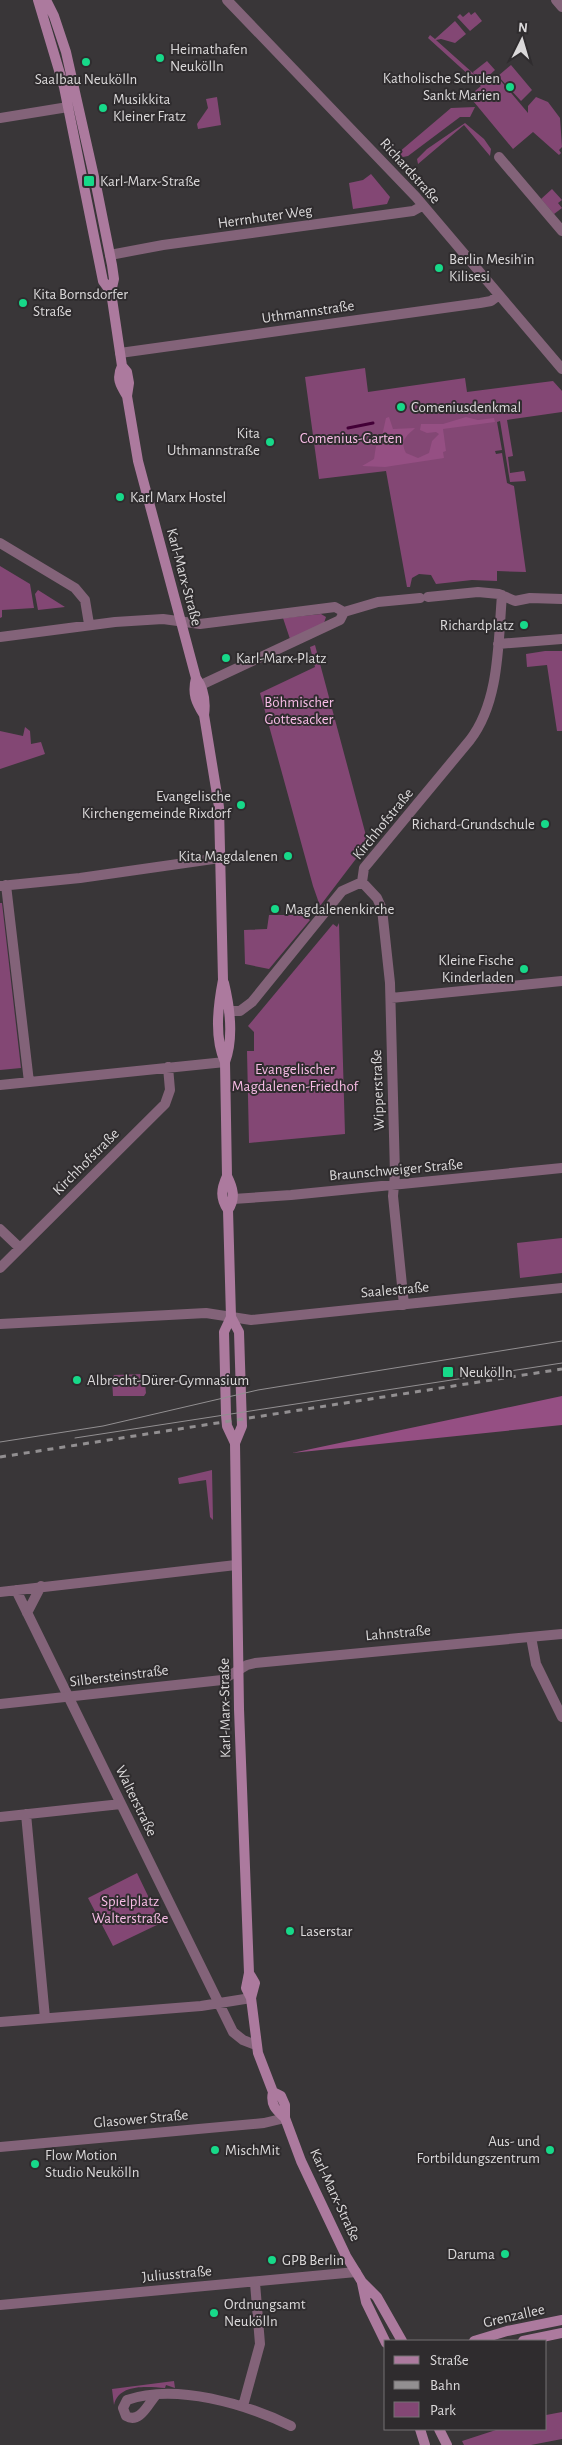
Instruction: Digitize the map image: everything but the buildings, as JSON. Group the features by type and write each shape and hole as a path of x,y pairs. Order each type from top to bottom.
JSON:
{"main road":[{"name":"Karl-Marx-Straße","path":"38,0 62,79 103,281 111,292"},
{"name":"Karl-Marx-Straße","path":"46,0 54,16 66,52 110,255 114,279 111,292 122,366 118,374 120,385 127,396 142,478 198,682 193,690 196,704 204,715 218,799 223,980 229,1011 230,1049 225,1062 227,1176 222,1188 222,1201 228,1210 230,1317 224,1332 226,1415 227,1426 235,1443"},
{"name":"Karl-Marx-Straße","path":"223,980 218,1004 219,1049 225,1062"},
{"name":"Karl-Marx-Straße","path":"227,1176 233,1188 233,1202 228,1210"},
{"name":"Karl-Marx-Straße","path":"230,1317 239,1332 242,1426 235,1443 236,1565 249,1974 255,1983 251,1998 256,2045 273,2092 282,2100 285,2118 301,2161 356,2272 362,2282 377,2297 401,2340"},
{"name":"Karl-Marx-Straße","path":"362,2282 366,2302 385,2340"},
{"name":"Grenzallee","path":"478,2340 562,2320"},
{"name":"Grenzallee","path":"527,2340 562,2333"},
{"path":"420,2430 425,2445"},
{"path":"440,2430 447,2445"}],"street":[{"name":"Richardstraße","path":"227,0 402,181 562,369"},
{"path":"556,0 562,7"},
{"path":"0,118 68,107"},
{"path":"499,157 562,231"},
{"name":"Herrnhuter Weg","path":"110,255 136,249 413,211 422,206"},
{"name":"Uthmannstraße","path":"120,352 480,303 491,301 499,295"},
{"path":"0,543 75,588 85,600 89,624"},
{"path":"198,682 340,620 344,612 378,602 478,592 502,595 519,601 530,598 562,599"},
{"path":"502,595 498,644 562,639"},
{"path":"0,637 89,624 163,619 200,624 335,606 344,612"},
{"name":"Kirchhofstraße","path":"229,1011 240,1010 252,1002 342,891 362,882 364,868 475,732 487,705 498,644"},
{"path":"29,1082 3,886 80,878 220,858"},
{"name":"Wipperstraße","path":"362,882 381,904 391,998 393,1196 404,1305"},
{"path":"391,998 562,981"},
{"path":"0,1085 225,1062"},
{"name":"Kirchhofstraße","path":"0,1268 165,1104 170,1090 168,1067"},
{"name":"Braunschweiger Straße","path":"233,1199 394,1186 562,1168"},
{"path":"0,1229 20,1248"},
{"name":"Saalestraße","path":"0,1324 206,1313 251,1320 562,1288"},
{"path":"0,1592 236,1565"},
{"path":"27,1613 41,1586"},
{"name":"Walterstraße","path":"16,1590 218,2002"},
{"name":"Lahnstraße","path":"239,1670 255,1663 562,1634"},
{"path":"531,1637 536,1664 562,1717"},
{"name":"Silbersteinstraße","path":"0,1704 222,1680 239,1670"},
{"path":"0,1817 121,1804"},
{"path":"26,1814 45,2018"},
{"path":"0,2022 201,2006 251,1998"},
{"path":"218,2002 233,2032 243,2040 256,2045"},
{"name":"Glasower Straße","path":"0,2147 264,2123 285,2118"},
{"name":"Juliusstraße","path":"0,2305 255,2283 356,2272"},
{"path":"243,2406 260,2344 255,2283"},
{"path":"156,2395 196,2397 243,2406 291,2426"}],"green space":[{"path":"469,12 471,15 475,12 482,21 470,31 457,17 460,14 463,17"},
{"path":"455,21 466,34 455,43 441,39 436,40 474,74 473,72 487,61 495,70 482,82 484,83 495,74 528,113 528,106 536,97 548,102 560,118 562,147 559,150 561,153 559,155 533,132 513,149 469,96 481,86 428,38 430,35 435,39"},
{"path":"511,65 532,90 521,101 498,76"},
{"path":"217,97 221,125 198,129 197,124 208,108 206,99"},
{"path":"475,107 470,117 460,117 408,156 403,157 398,153 451,108"},
{"path":"465,123 484,139 491,149 490,156 464,125 418,164 417,159 427,149"},
{"path":"371,174 390,197 387,204 353,209 349,183 363,180"},
{"path":"552,189 562,200 558,203 562,208 554,214 541,199"},
{"name":"Comenius-Garten","path":"365,368 368,392 465,378 467,392 553,381 562,391 562,412 507,420 513,456 508,457 510,473 524,471 526,481 510,482 500,421 497,422 502,450 495,451 496,454 502,453 507,483 514,486 526,572 497,571 497,581 472,580 436,584 431,575 419,574 412,578 410,587 407,587 386,471 319,479 305,377"},
{"path":"0,566 30,584 34,608 2,610 2,617 0,618"},
{"path":"38,590 65,607 38,610 35,594"},
{"path":"321,614 326,617 324,623 290,639 283,618"},
{"name":"Böhmischer Gottesacker","path":"315,645 368,843 320,906 260,693 315,667 310,647"},
{"path":"562,651 562,731 557,731 547,665 527,667 526,654"},
{"path":"25,727 30,731 31,744 41,742 45,754 0,769 0,731 23,736"},
{"path":"0,903 2,903 21,1068 0,1070"},
{"path":"302,913 310,920 269,969 245,964 244,930 267,929 269,915 301,915"},
{"name":"Evangelischer Magdalenen-Friedhof","path":"339,923 345,1134 249,1143 247,1051 254,1051 254,1032 248,1026 333,924 337,927"},
{"path":"562,1238 562,1273 520,1278 517,1243"},
{"path":"144,1374 146,1393 144,1396 113,1396 112,1379 114,1375"},
{"path":"212,1470 213,1520 210,1517 206,1480 179,1484 178,1478"},
{"name":"Spielplatz Walterstraße","path":"137,1873 161,1923 113,1946 88,1898"},
{"path":"174,2381 175,2388 166,2385 165,2388 143,2387 128,2390 117,2398 114,2405 112,2389"},
{"path":"562,2412 562,2439 531,2445 464,2445 462,2441 496,2430 547,2430 547,2415"}],"shaded area":[{"path":"389,417 393,429 415,428 405,438 403,445 406,453 418,458 429,453 432,441 439,434 420,430 421,424 443,424 466,417 478,420 494,418 495,422 443,429 446,451 443,452 444,458 385,467 362,466 374,459 376,446 380,445 386,418"},
{"path":"562,1396 562,1425 292,1453"}],"waterway":[{"path":"348,428 373,423"}],"tram line":[{"path":"0,1442 103,1426 258,1390 562,1341"},
{"path":"75,1438 562,1363"}],"railway":[{"path":"0,1457 562,1369"}],"place":[{"name":"Heimathafen Neukölln","path":"160,58"},
{"name":"Saalbau Neukölln","path":"86,62"},
{"name":"Katholische Schulen Sankt Marien","path":"510,87"},
{"name":"Musikkita Kleiner Fratz","path":"103,108"},
{"name":"Karl-Marx-Straße","path":"89,181"},
{"name":"Berlin Mesih'in Kilisesi","path":"439,268"},
{"name":"Kita Bornsdorfer Straße","path":"23,303"},
{"name":"Comeniusdenkmal","path":"401,407"},
{"name":"Kita Uthmannstraße","path":"270,442"},
{"name":"Karl Marx Hostel","path":"120,497"},
{"name":"Richardplatz","path":"524,625"},
{"name":"Karl-Marx-Platz","path":"226,658"},
{"name":"Evangelische Kirchengemeinde Rixdorf","path":"241,805"},
{"name":"Richard-Grundschule","path":"545,824"},
{"name":"Kita Magdalenen","path":"288,856"},
{"name":"Magdalenenkirche","path":"275,909"},
{"name":"Kleine Fische Kinderladen","path":"524,969"},
{"name":"Neukölln","path":"448,1372"},
{"name":"Albrecht-Dürer-Gymnasium","path":"77,1380"},
{"name":"Laserstar","path":"290,1931"},
{"name":"MischMit","path":"215,2150"},
{"name":"Aus- und Fortbildungszentrum","path":"550,2150"},
{"name":"Flow Motion Studio Neukölln","path":"35,2164"},
{"name":"Daruma","path":"505,2254"},
{"name":"GPB Berlin","path":"272,2260"},
{"name":"Ordnungsamt Neukölln","path":"214,2313"}]}
